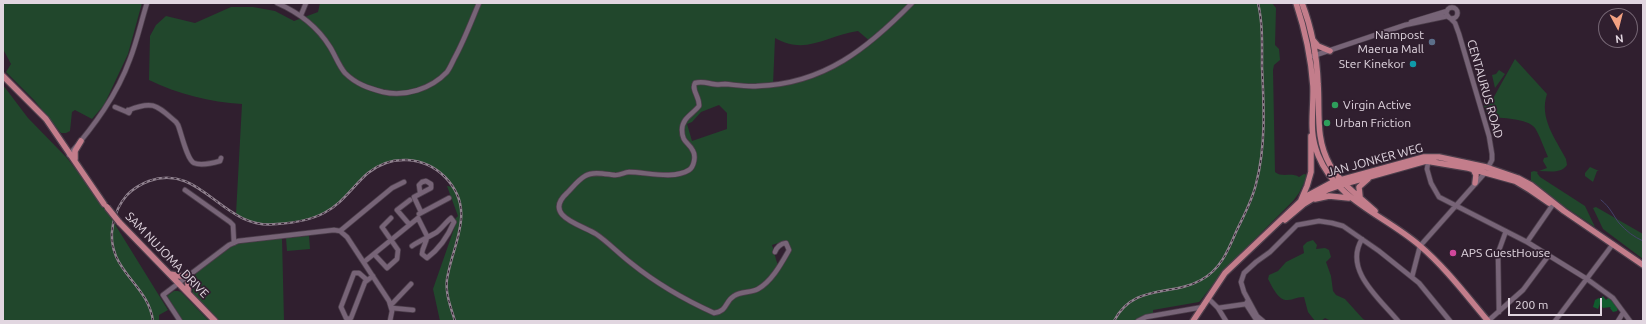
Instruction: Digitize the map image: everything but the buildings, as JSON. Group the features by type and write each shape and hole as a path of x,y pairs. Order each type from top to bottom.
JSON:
{"main road":[{"path":"1296,3 1312,56 1318,86 1319,136 1330,165 1342,181 1380,217"},
{"path":"1302,3 1308,19 1312,38 1313,87 1312,134 1310,140 1310,178 1302,202"},
{"path":"1312,38 1318,46 1330,51"},
{"name":"SAM NUJOMA DRIVE","path":"3,76 46,119 92,188 119,222 215,321"},
{"path":"1312,134 1318,154 1335,184 1352,199 1420,246 1454,280 1488,321"},
{"path":"75,160 75,151 81,141"},
{"name":"SAM NUJOMA DRIVE","path":"69,154 75,160 106,205"},
{"name":"JAN JONKER WEG","path":"1193,321 1225,273 1302,202 1342,181 1423,159 1439,157 1526,182 1553,204 1643,264"},
{"name":"JAN JONKER WEG","path":"1342,181 1372,177 1423,159 1473,169 1486,170"},
{"path":"1473,169 1476,176 1475,183"},
{"path":"1360,197 1359,187 1372,177"},
{"path":"1302,202 1329,196 1352,199"},
{"path":"170,274 180,276 188,275 188,293"}],"street":[{"path":"69,154 81,141 108,104 130,60 148,3"},
{"path":"277,3 301,15 314,26 325,40 344,72 355,82 369,89 391,94 408,93 422,89 447,72 464,41 479,3"},
{"path":"301,15 306,3"},
{"path":"775,252 779,246 784,243 786,243 789,247 789,250 779,267 764,284 754,291 733,296 724,309 714,313 663,288 594,233 566,219 560,211 561,199 585,176 603,173 620,175 630,172 666,175 690,170 694,161 694,154 691,147 686,143 682,129 686,118 699,106 699,100 694,89 694,83 700,81 715,85 723,84 749,87 778,85 804,79 829,70 871,42 912,3"},
{"path":"1312,56 1405,25 1448,15 1456,16 1457,13 1455,8 1451,8 1448,15"},
{"name":"CENTAURUS ROAD","path":"1448,15 1455,23 1459,34 1490,136 1492,150 1486,170"},
{"name":"CENTAURUS ROAD","path":"1456,16 1459,34"},
{"path":"108,104 128,111 148,104 154,105 178,125 191,161 197,164 220,162 221,158"},
{"path":"1423,159 1434,192 1439,198 1528,242 1587,279 1613,298 1630,321"},
{"path":"1412,277 1420,246 1454,205 1486,170"},
{"path":"340,231 392,188 404,182"},
{"path":"185,190 233,224 234,242"},
{"path":"420,192 414,198 421,212"},
{"path":"364,262 408,224 418,218 421,212 449,198"},
{"path":"408,224 397,210 410,200"},
{"path":"1528,242 1553,204"},
{"path":"374,254 385,268 388,268 395,262 398,256 398,250 392,239 382,227 391,218"},
{"path":"412,246 427,236 437,232 450,218 454,222 450,233 427,258 422,254 422,250 427,236 418,218"},
{"path":"1256,321 1247,302 1241,282 1244,273 1270,252 1297,225 1332,222 1343,226 1362,239 1412,277 1450,321"},
{"path":"180,321 163,295 234,242 334,230 340,231 347,237 373,276 391,307 390,321"},
{"path":"1499,312 1498,253 1506,231"},
{"path":"1362,239 1356,252 1360,272 1371,290 1398,321"},
{"path":"1555,321 1613,244"},
{"path":"1488,321 1526,287 1549,255"},
{"path":"367,280 360,274 354,273 341,307 346,318 351,318 367,280 373,276"},
{"path":"391,307 410,284"},
{"path":"1208,298 1218,308 1226,321"},
{"path":"1218,308 1247,302"},
{"path":"1247,302 1251,305 1257,316 1263,321"},
{"path":"391,307 414,310"},
{"path":"1138,321 1146,317 1202,307"},
{"path":"1618,321 1623,313"}],"green space":[{"path":"3,3 142,3 128,54 104,105 92,119 75,110 72,112 70,131 61,133 34,100 6,72 11,64 3,49"},
{"path":"320,3 1272,3 1276,8 1275,45 1279,49 1280,60 1274,65 1273,70 1275,172 1281,175 1293,175 1299,177 1304,174 1308,175 1293,201 1224,270 1199,302 1153,310 1153,316 1138,321 440,321 433,289 456,223 455,219 458,216 447,186 454,187 437,170 429,165 411,160 393,161 368,173 337,205 321,215 303,220 278,224 260,224 242,218 236,214 242,104 194,96 149,80 150,36 156,25 166,16 195,23 231,7 253,7 275,11 294,21 318,12","holes":["858,31 871,42 824,71 773,85 775,38 786,43 807,45","719,105 727,113 727,129 692,141 687,124 692,122 701,112","785,241 789,244 791,249 779,267 772,245"]},
{"path":"1515,59 1547,94 1545,111 1549,128 1566,159 1567,165 1562,170 1539,171 1547,168 1543,161 1544,158 1548,157 1535,128 1520,120 1489,117 1484,106 1490,104"},
{"path":"1499,70 1505,74 1495,88 1492,75 1496,74"},
{"path":"3,85 28,118 67,158 103,205 168,310 159,315 159,321 3,321"},
{"path":"1590,167 1599,171 1597,171 1593,182 1585,176 1585,173"},
{"path":"1531,172 1538,172 1537,173 1540,177 1585,206 1595,227 1553,199 1531,181"},
{"path":"1596,207 1643,234 1643,259 1603,229 1593,208"},
{"path":"309,236 310,249 287,251 286,238"},
{"path":"282,238 284,321 220,321 193,296 192,282 197,272 235,244"},
{"path":"1313,240 1317,245 1316,249 1325,248 1329,250 1331,257 1326,262 1331,276 1333,291 1336,295 1345,299 1363,319 1367,321 1331,321 1325,318 1321,321 1315,321 1308,312 1304,297 1284,300 1278,296 1268,279 1269,275 1278,271 1286,262 1304,253 1303,246 1307,242"},
{"path":"174,291 181,292 209,321 183,321 167,296"},
{"path":"1603,296 1606,300 1609,297 1618,308 1617,311 1613,312 1610,308 1611,307 1603,308 1600,304 1598,309 1593,307 1595,300 1600,299"}],"waterway":[{"path":"1601,200 1607,205 1624,229 1643,241"}],"railway":[{"path":"1114,321 1122,309 1132,301 1142,296 1189,285 1208,276 1223,259 1247,209 1256,184 1263,141 1264,111 1262,35 1258,3"},
{"path":"153,321 143,296 120,265 112,240 113,224 118,209 127,195 137,187 149,181 167,178 184,181 198,188 241,218 258,223 283,224 307,219 324,213 336,205 368,173 377,167 397,160 417,161 437,170 455,189 460,202 460,226 447,279 447,290 455,321"}],"place":[{"name":"Nampost Maerua Mall","path":"1432,42"},
{"name":"Ster Kinekor","path":"1413,64"},
{"name":"Virgin Active","path":"1335,105"},
{"name":"Urban Friction","path":"1327,123"},
{"name":"APS GuestHouse","path":"1453,253"}]}
